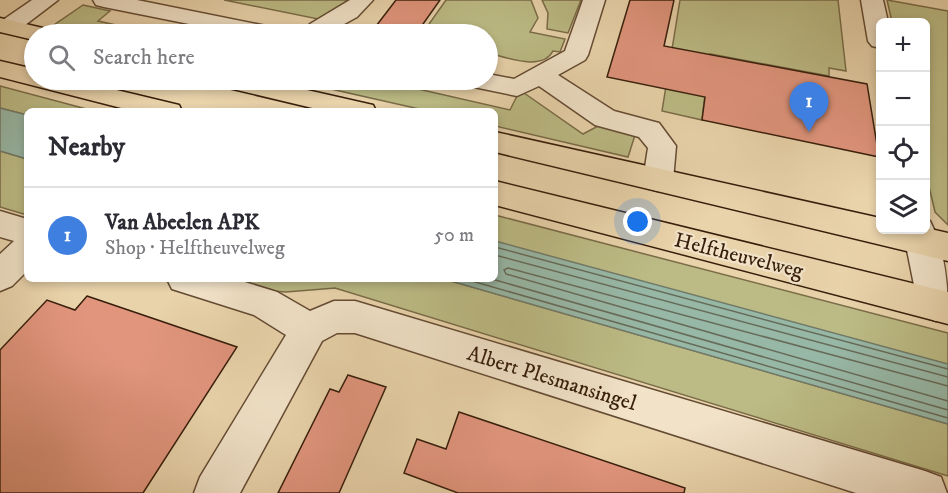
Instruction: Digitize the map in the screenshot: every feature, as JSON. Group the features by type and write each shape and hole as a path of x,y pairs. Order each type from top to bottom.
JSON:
{"main road":[{"path":"3,28 24,32"},
{"path":"0,69 24,75"},
{"path":"84,90 157,108"},
{"path":"272,90 350,108"},
{"path":"498,143 929,239"},
{"name":"Helftheuvelweg","path":"498,194 942,306"}],"street":[{"path":"3,28 47,0"},
{"path":"327,24 350,14 362,0"},
{"path":"498,84 517,88 576,55 594,0"},
{"path":"872,0 876,20"},
{"path":"116,1 224,24"},
{"path":"540,75 605,118 649,130 662,146 658,180"},
{"path":"0,224 24,231"},
{"path":"929,239 942,306"},
{"path":"0,276 24,252"},
{"path":"194,282 264,303 309,329 216,493"},
{"name":"Albert Plesmansingel","path":"309,329 334,317 355,317 925,493"}],"shaded area":[{"path":"224,0 347,0 333,15 323,20"},
{"path":"446,0 531,0 538,18 530,32 565,39 560,52 553,51 541,61 532,62 498,56 498,24 429,24"},
{"path":"542,0 581,0 568,33 547,29 548,13"},
{"path":"680,0 838,0 846,71 829,68 829,76 710,54 702,120 662,111"},
{"path":"887,0 948,11 948,225 935,212 930,191 930,18 891,18"},
{"path":"83,5 110,11 98,21 112,24 55,24"},
{"path":"0,86 83,108 24,108 24,114 0,108"},
{"path":"335,90 422,90 510,110 517,96 524,93 583,134 598,126 635,135 628,157 498,127 498,108 415,108"},
{"path":"0,151 24,158 24,214 0,207"},
{"path":"498,216 948,333 948,365 498,243"},
{"path":"244,282 454,282 948,424 948,476 335,288 272,291"}],"water":[{"path":"0,108 24,114 24,158 0,151"},
{"path":"498,242 948,364 948,424 454,282 498,282"}],"building":[{"path":"396,0 440,0 423,24 378,24"},
{"path":"630,0 674,0 664,46 867,84 876,139 876,156 702,120 705,97 607,77"},
{"path":"87,296 237,347 143,493 0,493 0,350 47,300 75,310"},
{"path":"348,375 386,387 339,493 278,493 330,389 339,392"},
{"path":"459,412 685,488 684,493 458,493 404,473 417,439 446,449"}],"place":[{"name":"Van Abeelen APK","path":"809,132"}]}
